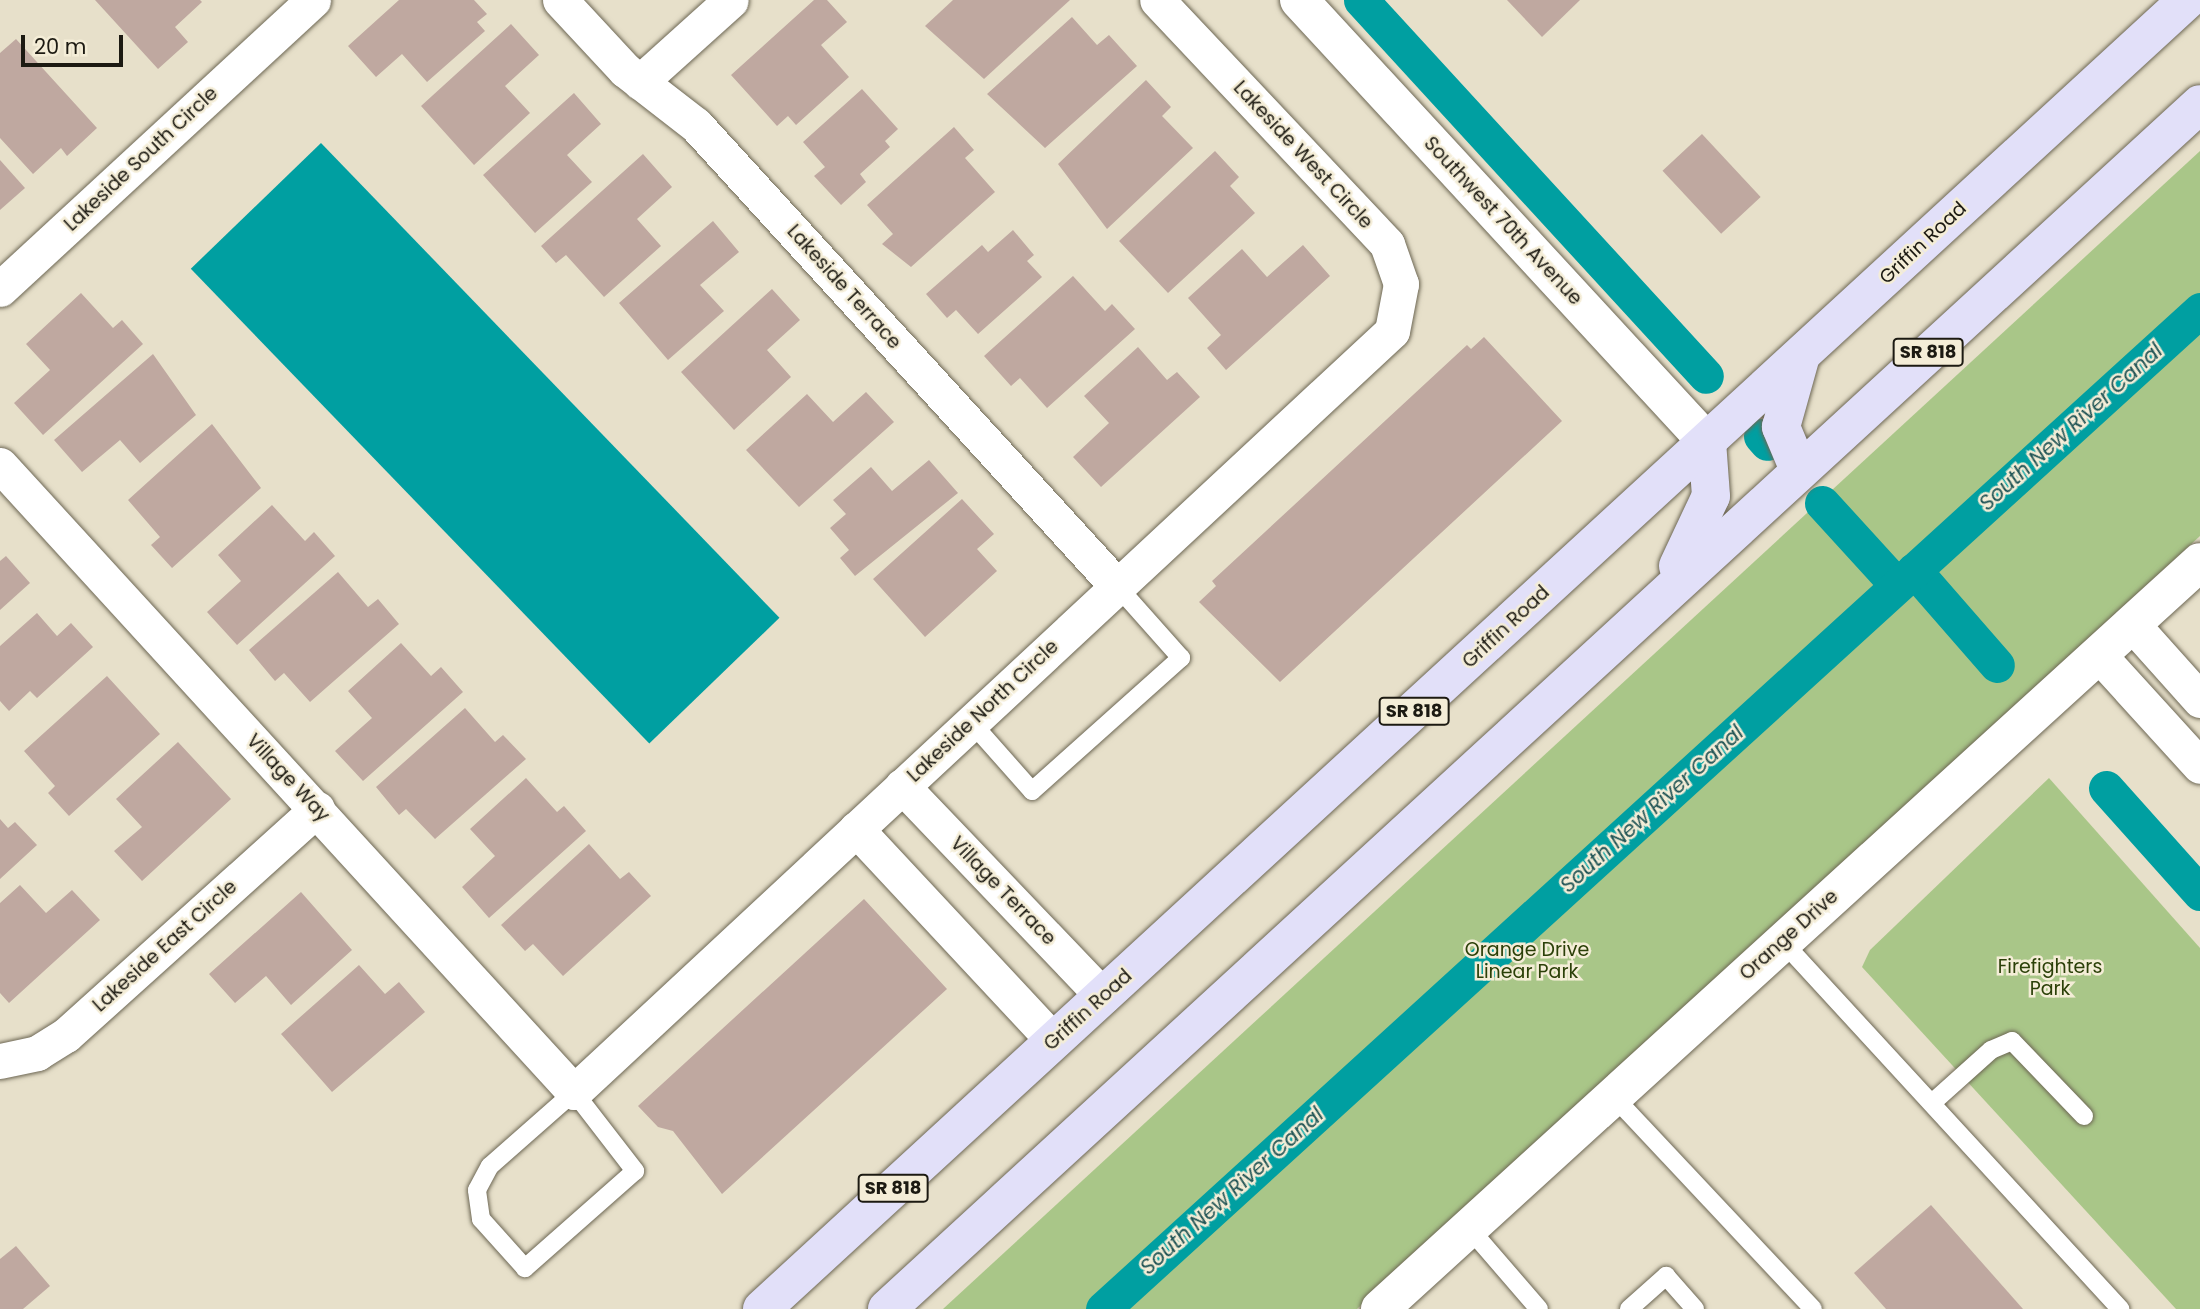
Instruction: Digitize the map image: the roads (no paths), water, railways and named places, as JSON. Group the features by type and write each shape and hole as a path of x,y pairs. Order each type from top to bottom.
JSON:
{"main road":[{"name":"Griffin Road","path":"762,1309 2186,0"},
{"name":"SR 818","path":"887,1309 2200,104"},
{"path":"1799,470 1781,427 1802,353"},
{"path":"1657,601 1708,506 1707,442"}],"street":[{"name":"Lakeside South Circle","path":"0,289 313,0"},
{"name":"Lakeside Terrace","path":"560,0 640,82 696,125 1117,586"},
{"path":"640,82 731,0"},
{"name":"Lakeside West Circle","path":"1157,0 1387,244 1401,284 1392,331"},
{"name":"Southwest 70th Avenue","path":"1299,0 1707,442"},
{"name":"Lakeside North Circle","path":"574,1092 1392,331"},
{"name":"Village Way","path":"0,465 574,1092"},
{"name":"Orange Drive","path":"1381,1309 2200,562"},
{"path":"2132,624 2200,699"},
{"path":"2098,654 2200,766"},
{"name":"Village Terrace","path":"902,786 1103,996"},
{"name":"Lakeside East Circle","path":"0,1060 37,1053 66,1035 317,809"},
{"path":"856,829 1054,1041"}],"lane":[{"path":"971,723 1032,791 1181,658 1117,586"},
{"path":"1782,941 2120,1309"},
{"path":"1932,1103 1991,1050 2012,1041 2084,1116"},
{"path":"574,1092 635,1171 525,1268 481,1219 477,1190 490,1166 574,1092"},
{"path":"1613,1096 1813,1309"},
{"path":"1469,1228 1539,1309"},
{"path":"1629,1309 1666,1276 1695,1309"}],"water":[{"path":"321,143 779,618 649,743 191,269"}],"waterway":[{"path":"1361,0 1706,376"},
{"name":"South New River Canal","path":"1103,1309 2200,310"},
{"path":"1761,436 1767,443"},
{"path":"1822,503 1897,585"},
{"path":"1914,570 1997,665"},
{"path":"2106,788 2200,893"}],"park label":[{"name":"Orange Drive Linear Park","path":"1527,961"},
{"name":"Firefighters Park","path":"2050,978"}]}
